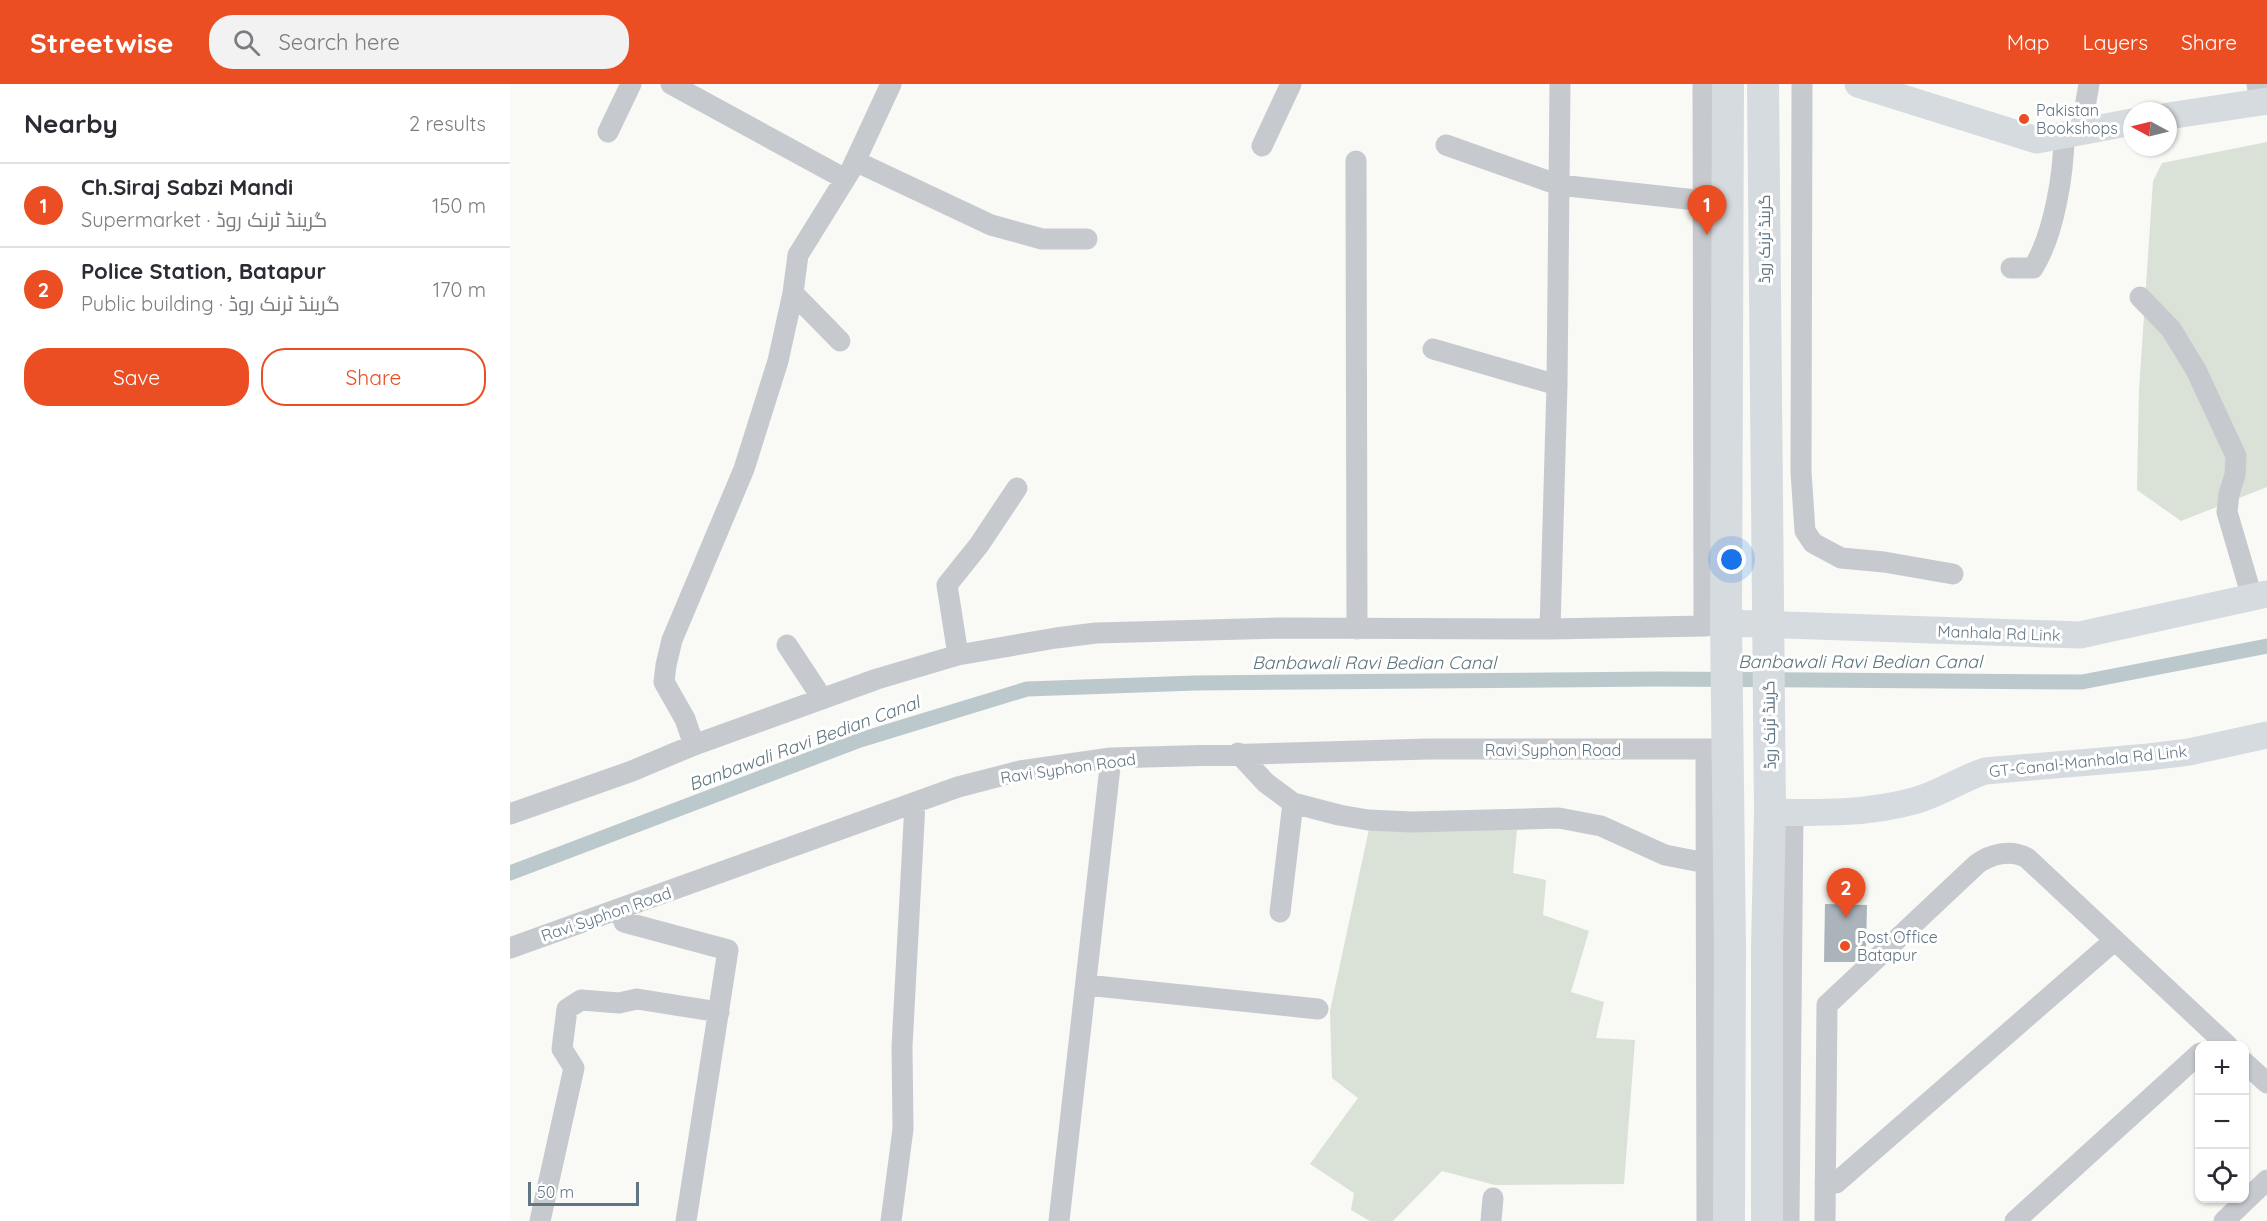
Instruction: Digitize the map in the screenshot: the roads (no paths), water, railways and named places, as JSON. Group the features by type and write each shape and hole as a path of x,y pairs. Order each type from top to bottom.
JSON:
{"highway":[{"path":"1728,84 1717,863 1730,949 1729,1221"},
{"name":"گرینڈ ٹرنک روڈ","path":"1763,84 1769,738 1782,812 1767,948 1767,1221"},
{"path":"1730,949 1767,948"}],"main road":[{"path":"1858,84 2037,140 2123,124"},
{"path":"2177,114 2261,96"},
{"name":"Manhala Rd Link","path":"1719,627 1768,632 1857,629 2080,635 2260,596"},
{"name":"GT-Canal-Manhala Rd Link","path":"1782,812 1865,810 1900,805 1939,792 1985,771 2095,763 2189,752 2267,735"}],"street":[{"path":"608,132 631,84"},
{"path":"671,84 850,170 991,225 1042,239 1087,239"},
{"path":"694,745 685,719 664,682 672,640 744,469 778,361 793,293 798,255 850,170 891,84"},
{"path":"1262,146 1291,84"},
{"path":"1550,629 1557,384 1560,84"},
{"path":"510,813 632,771 694,745 877,678 958,656 1096,633 1280,628 1719,627 1704,201 1703,84"},
{"path":"1802,84 1801,472 1805,531 1813,543 1841,558 1884,562 1953,574"},
{"path":"2011,268 2033,268 2041,255 2055,206 2064,160 2089,84"},
{"path":"1446,145 1559,185 1704,201"},
{"path":"1356,161 1356,629"},
{"path":"793,293 840,341"},
{"path":"2140,297 2171,329 2196,370 2236,456 2235,475 2229,494 2227,512 2260,596"},
{"path":"1433,349 1557,384"},
{"path":"958,656 947,585 979,545 1017,488"},
{"path":"788,645 822,698"},
{"name":"Ravi Syphon Road","path":"510,948 958,787 1020,771 1111,758 1238,753 1720,746"},
{"path":"1238,753 1266,783 1293,803 1368,819 1412,822 1559,818 1601,826 1634,843 1665,855 1717,863 1707,1221"},
{"path":"1059,1221 1111,758"},
{"path":"891,1221 903,1129 902,1047 915,803"},
{"path":"1280,912 1293,803"},
{"path":"1782,812 1788,1221"},
{"path":"1826,1221 1827,1005 1986,858 1999,854 2020,855 2115,940 2217,1041"},
{"path":"620,910 624,922 728,951 686,1221"},
{"path":"1825,1183 1836,1184 2115,940"},
{"path":"1086,985 1318,1009"},
{"path":"540,1221 574,1068 562,1049 567,1009 581,1000 619,1004 637,999 719,1012"},
{"path":"2015,1221 2195,1057"},
{"path":"2249,1067 2267,1083"},
{"path":"2224,1221 2267,1180"},
{"path":"1491,1221 1493,1198"}],"waterway":[{"name":"Banbawali Ravi Bedian Canal","path":"510,873 860,740 1027,689 1196,683 1657,679 2082,682 2267,646"}],"place":[{"name":"Pakistan Bookshops","path":"2024,119"},
{"name":"Ch.Siraj Sabzi Mandi","path":"1707,235"},
{"name":"Police Station, Batapur","path":"1846,918"},
{"name":"Post Office Batapur","path":"1845,946"}]}
